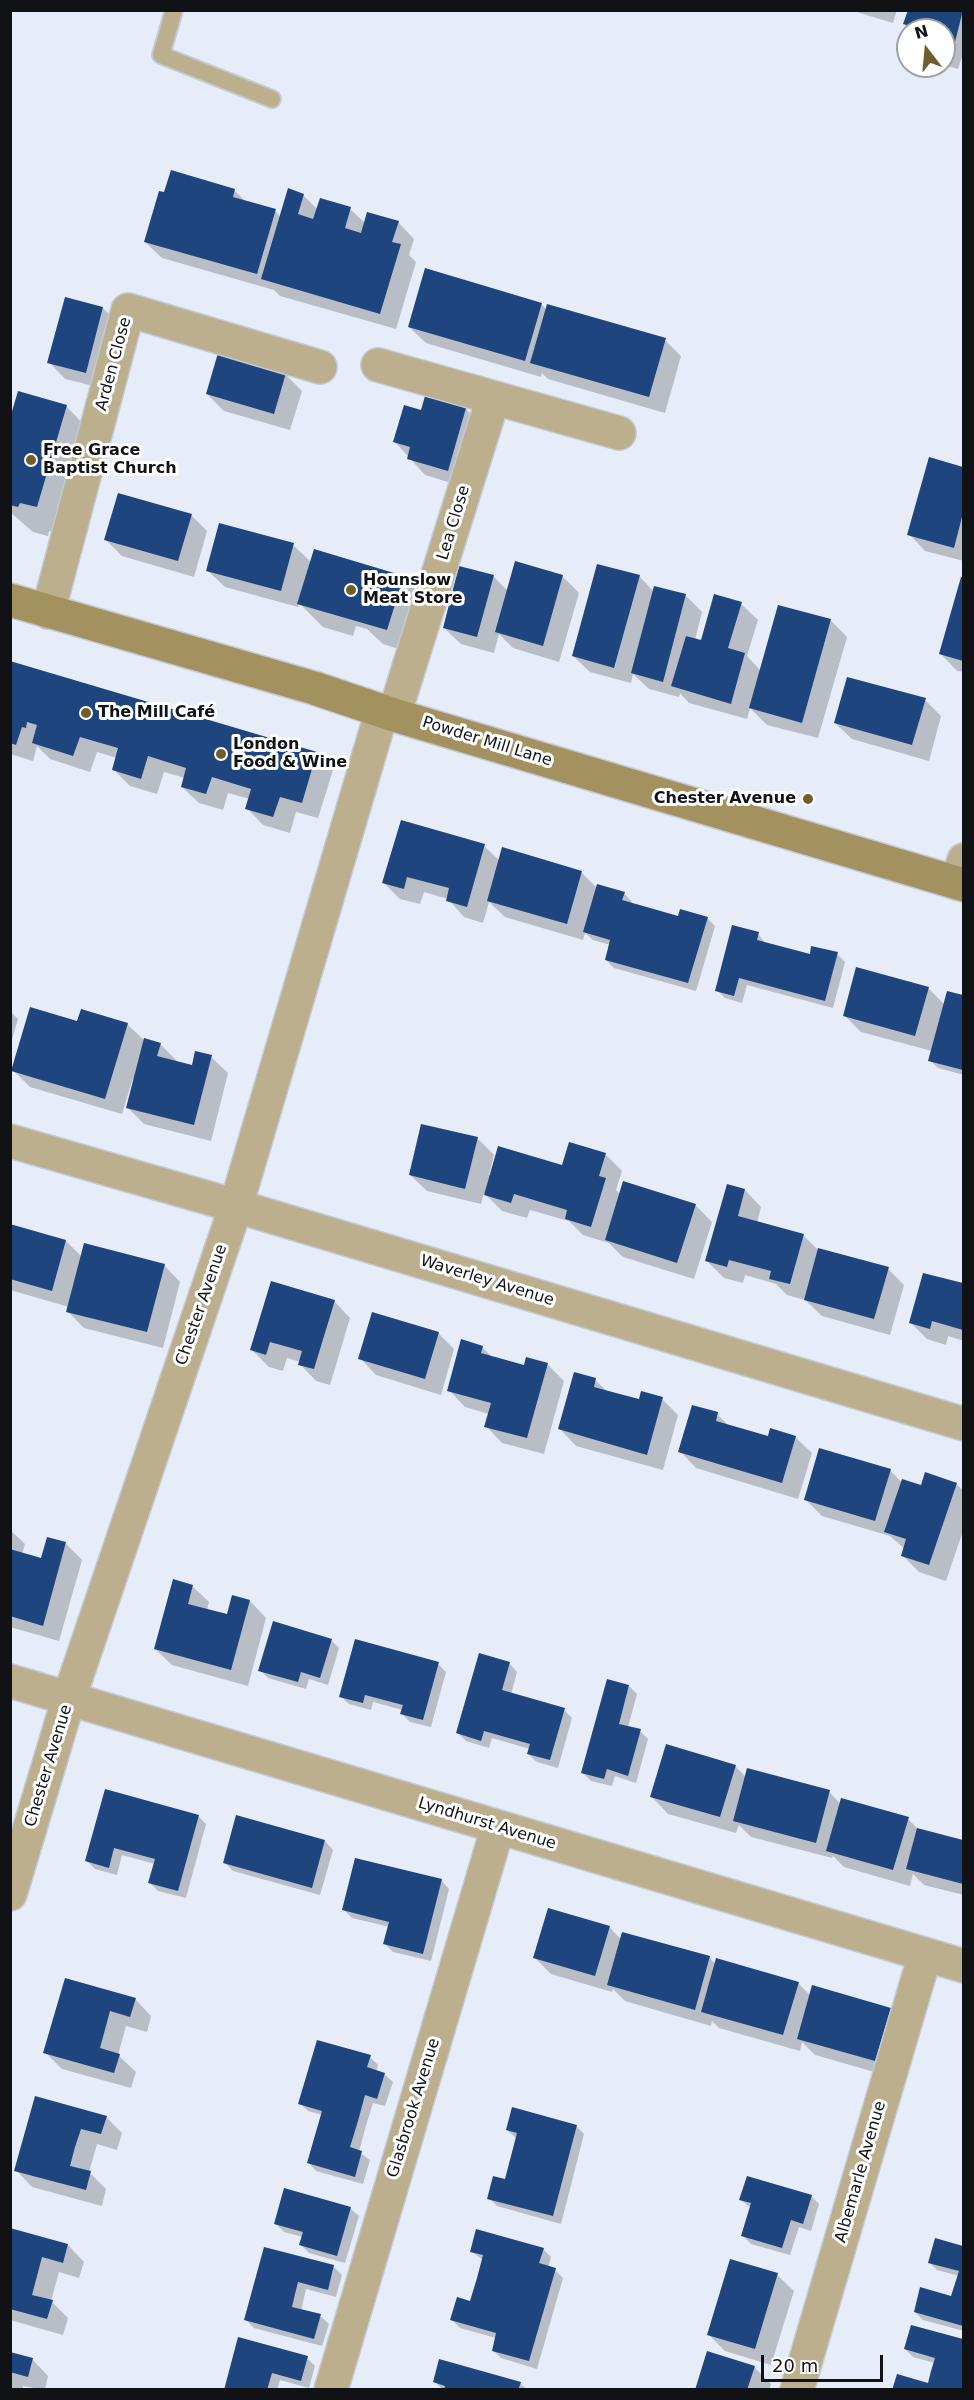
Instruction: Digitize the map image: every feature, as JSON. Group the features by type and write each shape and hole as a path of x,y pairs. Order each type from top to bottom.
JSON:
{"street":[{"name":"Arden Close","path":"48,612 128,310 320,367"},
{"path":"378,365 619,433"},
{"name":"Lea Close","path":"388,713 493,399"},
{"name":"Powder Mill Lane","path":"10,600 314,688 388,713 961,876"},
{"name":"Chester Avenue","path":"10,1894 69,1698 236,1206 388,713"},
{"name":"Waverley Avenue","path":"10,1141 236,1206 963,1424"},
{"name":"Lyndhurst Avenue","path":"10,1681 963,1966"},
{"name":"Glasbrook Avenue","path":"331,2390 498,1827"},
{"name":"Albemarle Avenue","path":"797,2390 925,1955"}],"lane":[{"path":"174,10 161,55 272,99"}],"building":[{"path":"908,10 963,10 956,38 956,18 905,18"},
{"path":"171,170 235,189 233,197 276,209 257,274 144,242 159,191 164,192"},
{"path":"288,188 304,194 298,214 313,219 320,198 351,207 345,228 361,233 367,212 399,221 392,242 401,244 380,314 261,279"},
{"path":"425,268 542,303 525,361 408,327"},
{"path":"65,297 103,307 86,373 47,363"},
{"path":"547,304 666,338 649,397 530,363"},
{"path":"218,353 286,373 274,414 206,394"},
{"name":"Free Grace Baptist Church","path":"18,391 67,405 37,507 20,503 18,507 10,505 10,418"},
{"path":"425,396 466,408 448,471 407,459 410,447 393,442 404,405 421,410"},
{"path":"929,457 963,467 963,513 954,548 907,535"},
{"path":"118,493 192,514 178,561 104,540"},
{"path":"219,523 294,543 281,591 206,571"},
{"path":"314,549 404,576 387,630 297,604"},
{"path":"515,561 563,575 543,646 495,632"},
{"path":"597,564 640,575 614,668 572,656"},
{"path":"459,566 494,575 477,637 443,628"},
{"path":"961,577 963,577 963,661 939,654"},
{"path":"654,586 686,594 663,682 631,673"},
{"path":"714,594 742,602 728,648 745,653 731,704 671,686 686,636 701,640"},
{"path":"778,605 831,619 802,723 749,708"},
{"path":"10,661 317,752 302,803 280,797 273,817 245,809 251,789 212,777 206,794 181,787 186,768 148,756 141,779 112,770 118,748 80,737 73,756 32,743 37,725 27,722 26,728 22,727 16,745 10,743"},
{"path":"847,677 926,698 912,745 834,723"},
{"path":"401,820 485,844 467,907 446,901 449,888 407,877 404,889 382,883"},
{"path":"502,847 582,871 567,924 487,901"},
{"path":"597,884 625,892 622,900 678,916 680,909 708,917 688,983 605,960 610,940 583,932"},
{"path":"732,925 759,932 757,940 810,954 811,946 838,952 825,1001 739,978 734,996 715,991"},
{"path":"856,967 929,987 915,1036 843,1016"},
{"path":"947,991 963,995 963,1070 928,1061"},
{"path":"30,1007 77,1021 81,1009 128,1023 105,1099 11,1071"},
{"path":"144,1038 161,1043 157,1056 192,1065 195,1051 212,1055 194,1125 126,1108"},
{"path":"421,1124 478,1137 465,1189 409,1175"},
{"path":"569,1142 606,1153 599,1176 606,1178 591,1227 565,1219 567,1210 514,1194 511,1203 484,1195 498,1146 562,1165"},
{"path":"623,1181 696,1204 677,1263 605,1240"},
{"path":"727,1184 745,1189 738,1216 804,1234 790,1284 769,1279 771,1271 729,1260 727,1267 705,1261"},
{"path":"10,1224 66,1240 52,1291 10,1279"},
{"path":"84,1243 165,1264 147,1332 66,1312"},
{"path":"818,1248 889,1267 874,1319 804,1300"},
{"path":"923,1273 963,1283 963,1330 932,1321 930,1329 909,1323"},
{"path":"271,1281 335,1300 314,1369 298,1365 302,1351 270,1342 266,1355 250,1350"},
{"path":"372,1312 439,1332 425,1379 358,1359"},
{"path":"461,1339 483,1346 481,1353 524,1365 526,1357 548,1363 527,1438 484,1427 491,1403 447,1391"},
{"path":"574,1372 596,1378 594,1387 639,1399 641,1391 663,1397 647,1455 558,1429"},
{"path":"692,1405 718,1412 716,1421 768,1436 770,1428 796,1436 782,1483 678,1452"},
{"path":"819,1448 891,1469 875,1521 804,1500"},
{"path":"925,1472 957,1483 929,1565 901,1556 906,1539 884,1532 902,1479 921,1485"},
{"path":"47,1537 66,1542 43,1626 10,1616 10,1549 41,1558"},
{"path":"173,1579 193,1585 188,1604 227,1614 232,1595 250,1600 231,1670 154,1649"},
{"path":"273,1621 332,1639 320,1678 301,1672 298,1682 258,1671"},
{"path":"355,1639 439,1662 423,1720 400,1714 403,1705 365,1695 363,1703 339,1697"},
{"path":"479,1653 510,1662 502,1690 565,1708 550,1760 527,1754 530,1744 484,1731 481,1741 456,1733"},
{"path":"607,1679 629,1685 619,1724 641,1729 628,1776 607,1769 604,1779 581,1773"},
{"path":"666,1744 736,1765 720,1817 650,1797"},
{"path":"747,1768 830,1790 816,1843 733,1821"},
{"path":"105,1789 199,1815 178,1891 148,1883 155,1859 114,1848 109,1868 85,1861"},
{"path":"841,1798 909,1817 893,1870 826,1851"},
{"path":"236,1815 325,1840 312,1888 223,1863"},
{"path":"917,1828 963,1840 963,1884 906,1869"},
{"path":"355,1858 442,1879 423,1954 383,1944 389,1922 342,1910"},
{"path":"548,1908 610,1926 595,1976 533,1958"},
{"path":"622,1932 710,1956 695,2010 607,1985"},
{"path":"716,1958 799,1982 783,2035 701,2012"},
{"path":"65,1978 136,1998 130,2017 110,2011 100,2048 120,2054 114,2073 43,2053"},
{"path":"812,1985 891,2008 875,2061 797,2039"},
{"path":"317,2040 371,2055 367,2067 385,2073 377,2099 365,2095 350,2147 362,2151 355,2177 307,2163 322,2111 298,2104"},
{"path":"35,2096 107,2116 101,2134 81,2129 75,2147 70,2166 91,2171 86,2190 14,2171"},
{"path":"512,2107 577,2125 553,2216 487,2199 493,2176 505,2179 517,2133 506,2130"},
{"path":"747,2176 812,2195 803,2224 791,2220 782,2248 741,2236 751,2203 739,2200"},
{"path":"284,2188 351,2207 337,2256 299,2245 303,2232 274,2224"},
{"path":"10,2228 68,2244 63,2263 42,2257 32,2295 53,2300 47,2319 10,2309"},
{"path":"476,2229 544,2248 539,2263 556,2268 529,2361 492,2351 496,2333 450,2320 457,2297 470,2301 477,2278 483,2255 470,2252"},
{"path":"935,2238 963,2246 963,2326 914,2312 920,2287 951,2296 959,2271 928,2263"},
{"path":"264,2247 334,2265 328,2290 298,2282 292,2307 321,2314 314,2339 244,2320"},
{"path":"730,2259 778,2273 755,2349 707,2335"},
{"path":"911,2325 963,2339 963,2390 892,2390 897,2374 928,2383 935,2358 904,2349"},
{"path":"238,2337 308,2356 301,2381 272,2373 267,2390 224,2390"},
{"path":"707,2351 755,2366 747,2390 695,2390"},
{"path":"10,2352 33,2358 28,2377 10,2372"},
{"path":"439,2359 521,2382 518,2390 444,2390 445,2386 433,2382"}],"place":[{"name":"Free Grace Baptist Church","path":"31,460"},
{"name":"Hounslow Meat Store","path":"351,590"},
{"name":"The Mill Café","path":"86,713"},
{"name":"London Food & Wine","path":"221,754"},
{"name":"Chester Avenue","path":"808,799"}]}
